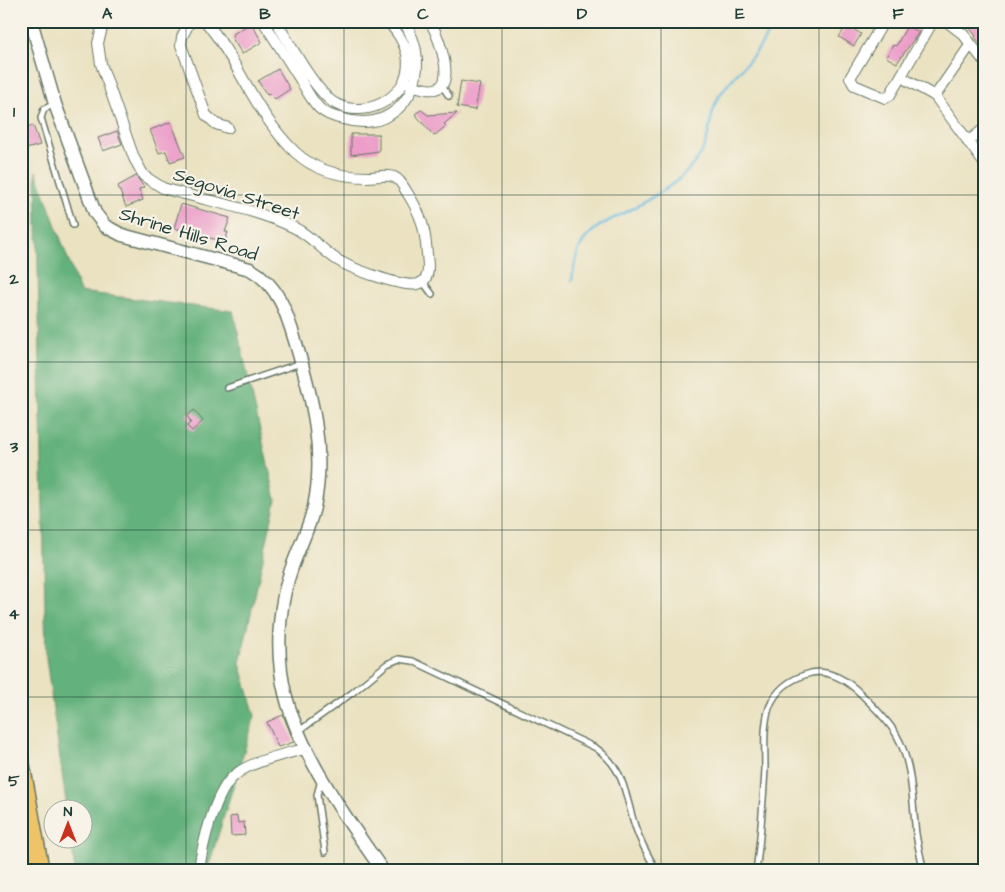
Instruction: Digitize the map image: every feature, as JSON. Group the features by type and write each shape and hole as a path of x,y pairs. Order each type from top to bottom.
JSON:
{"highway":[{"path":"21,762 41,871"},
{"path":"21,851 25,871"}],"street":[{"name":"Shrine Hills Road","path":"31,21 56,104 91,203 100,221 112,231 242,266 267,280 281,300 302,363 314,411 319,478 309,526 287,586 279,649 282,682 299,731 322,777 384,871"},
{"name":"Segovia Street","path":"104,21 98,43 101,64 138,168 148,179 163,188 284,223 307,235 346,265 405,283 417,284 423,282"},
{"path":"190,21 182,37 181,45 199,100 210,120 228,128"},
{"path":"205,21 218,37 272,125 296,153 322,170 354,176 387,175 398,180 419,212 424,226 428,267 427,277 423,282"},
{"path":"263,21 319,108 328,114 348,120 369,121 388,116 402,103 419,56 415,40 403,21"},
{"path":"276,21 322,94 336,105 367,108 393,96 409,84"},
{"path":"388,21 399,36 407,55 409,84"},
{"path":"409,84 431,90 442,86 446,74 443,56 430,21"},
{"path":"884,21 854,69 850,81 854,85 882,98 887,98 901,77 933,21"},
{"path":"946,21 963,34 984,61"},
{"path":"935,96 971,44"},
{"path":"293,68 302,62"},
{"path":"901,77 935,96 984,163"},
{"path":"968,142 984,129"},
{"path":"199,871 211,822 224,787 229,780 235,774 253,765 307,748"}],"lane":[{"path":"442,86 449,96"},
{"path":"56,104 44,110 41,118 73,225"},
{"path":"423,282 432,294"},
{"path":"227,388 302,363"},
{"path":"299,731 352,693 387,664 399,659 413,661 596,748 610,759 624,785 640,841 657,871"},
{"path":"756,871 761,832 766,730 769,709 773,699 786,685 794,679 814,672 835,676 856,689 896,734 902,746 909,776 916,835 924,871"},
{"path":"322,777 316,791 325,852"}],"green space":[{"path":"36,171 80,292 233,311 276,500 240,663 255,716 207,871 75,871 72,850 92,850 92,800 66,800 46,658"}],"building":[{"path":"964,21 984,21 984,49 976,36"},
{"path":"251,23 262,42 242,54 232,38 234,37 233,34"},
{"path":"847,25 861,34 854,46 839,37"},
{"path":"907,26 919,32 897,63 886,57 893,45 896,46"},
{"path":"278,69 290,89 275,99 270,94 267,95 258,81"},
{"path":"461,81 480,84 475,110 457,107"},
{"path":"421,110 428,115 457,113 434,136 415,114"},
{"path":"171,122 185,157 170,162 166,151 159,153 150,130"},
{"path":"33,125 40,145 26,149 22,138 27,136 24,128"},
{"path":"117,131 122,144 103,151 98,138"},
{"path":"351,134 379,134 379,151 351,155"},
{"path":"136,176 144,187 139,189 143,200 126,207 118,186"},
{"path":"181,204 230,218 225,232 228,232 225,242 174,228"},
{"path":"194,410 203,421 192,431 187,426 191,422 187,416"},
{"path":"283,715 294,742 278,747 267,722"},
{"path":"237,816 238,823 244,822 245,835 231,836 230,817"}],"waterway":[{"path":"572,280 578,251 589,234 601,225 667,188 679,179 695,162 702,152 708,136 713,109 718,98 762,44 772,21"}]}
